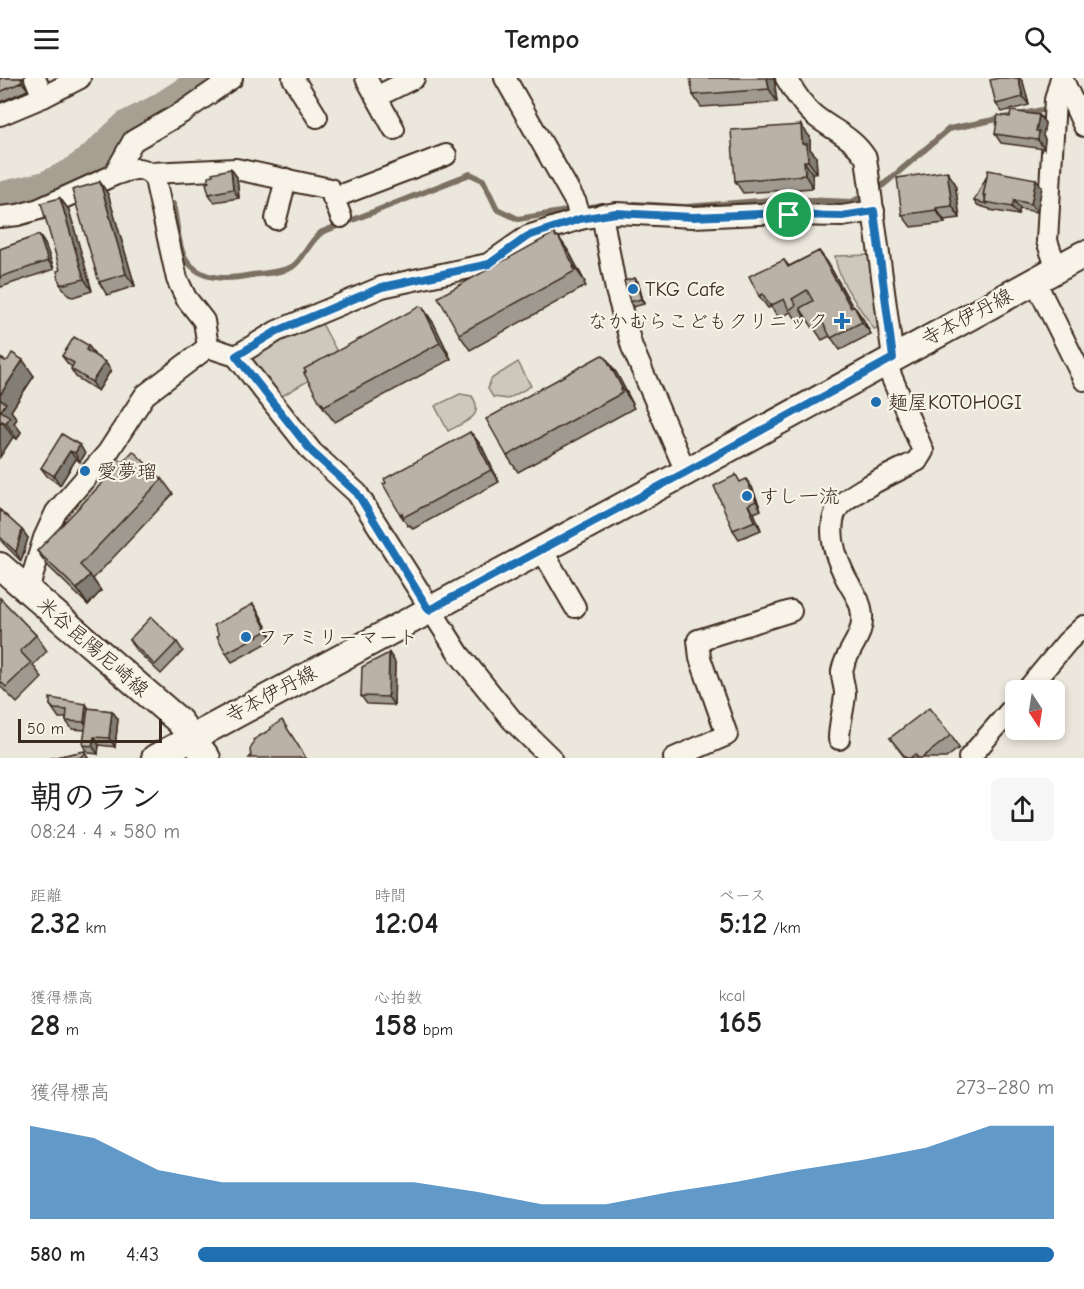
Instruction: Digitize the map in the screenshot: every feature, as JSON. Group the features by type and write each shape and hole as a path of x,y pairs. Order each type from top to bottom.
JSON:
{"main road":[{"name":"寺本伊丹線","path":"154,758 686,472 1084,254"},
{"name":"米谷昆陽尼崎線","path":"0,566 179,721 207,758"}],"street":[{"path":"35,78 43,97"},
{"path":"0,115 80,78"},
{"path":"114,175 133,141 183,112 232,78"},
{"path":"293,78 317,117"},
{"path":"366,78 394,129"},
{"path":"376,97 414,78"},
{"path":"505,78 576,203 580,219"},
{"path":"786,78 814,115 850,138 866,158 893,358 889,372 922,452 917,461 852,496 836,510 831,529 835,553 845,576 859,598 862,616 861,632 842,671 845,695 839,739"},
{"path":"1061,78 1084,126"},
{"path":"1061,78 1055,100 1046,275 1084,380"},
{"path":"333,198 446,155"},
{"path":"0,218 39,209 114,175 135,168 144,169 156,182 177,279 186,298 204,321 208,347"},
{"path":"150,173 236,169 330,189 341,217"},
{"path":"276,219 286,179"},
{"path":"236,356 277,331 382,287 489,264 528,236 580,219 616,213 693,217 783,213 842,216 874,211"},
{"path":"602,214 616,290 632,347 686,472"},
{"path":"208,347 236,356 312,452 357,493 459,654 505,711 551,758"},
{"path":"28,590 44,538 56,512 108,452 145,395 208,347"},
{"path":"542,550 575,601"},
{"path":"666,756 727,735 700,658 698,640 791,611"},
{"path":"1035,680 1067,642 1084,626"},
{"path":"969,758 1005,717"}],"shaded area":[{"path":"872,255 880,327 874,329 840,276 835,256"},
{"path":"320,320 342,361 277,399 250,359 250,354"},
{"path":"518,362 531,386 508,399 493,397 488,389 491,379"},
{"path":"460,394 472,396 476,403 475,414 466,422 448,431 435,406"},
{"path":"115,456 132,472 87,518 73,505"}],"building":[{"path":"0,78 21,78 22,82 0,92"},
{"path":"690,78 767,78 769,89 693,95"},
{"path":"1018,78 1023,97 996,104 990,80"},
{"path":"1011,111 1039,115 1036,131 1039,131 1038,140 995,134 998,115 1010,117"},
{"path":"801,125 802,144 807,144 808,161 804,161 805,175 735,181 731,130"},
{"path":"231,169 233,189 209,194 206,183 209,182 208,176"},
{"path":"988,170 1036,179 1031,204 1014,200 1012,207 985,202 986,195 983,195"},
{"path":"947,171 952,206 902,215 897,178"},
{"path":"987,176 983,195 987,204 974,201"},
{"path":"100,182 126,274 99,282 72,190"},
{"path":"60,198 84,279 65,284 60,284 57,271 60,270 41,203"},
{"path":"554,233 556,237 558,236 575,271 459,334 438,297"},
{"path":"39,235 48,261 0,277 0,249"},
{"path":"819,251 851,308 854,306 862,322 831,338 823,323 813,328 800,308 813,301 807,290 792,299 796,305 789,310 784,299 770,306 763,294 759,296 749,276 784,260 788,267"},
{"path":"635,278 641,299 630,302 624,281"},
{"path":"420,306 440,343 324,406 321,404 304,369"},
{"path":"74,337 88,345 86,350 105,362 92,382 71,369 74,363 62,356"},
{"path":"12,353 23,360 0,395 0,358 8,360"},
{"path":"602,355 606,358 622,388 622,393 507,456 486,419"},
{"path":"0,400 6,403 1,411 10,417 6,423 2,421 0,424"},
{"path":"470,432 491,470 404,517 402,513 400,514 383,484 386,483 384,479"},
{"path":"62,434 80,445 75,453 70,451 54,476 41,468"},
{"path":"133,451 162,479 80,565 90,575 77,589 37,551"},
{"path":"736,475 740,482 746,479 756,501 748,505 755,521 733,530 714,486"},
{"path":"0,510 22,530 16,552 0,537"},
{"path":"0,598 36,635 20,651 31,663 6,687 0,681"},
{"name":"ファミリーマート","path":"253,604 267,631 226,653 214,625"},
{"path":"151,617 177,642 155,665 129,640"},
{"path":"389,653 388,697 361,696 362,667"},
{"path":"50,698 86,704 84,722 66,721 67,710 54,709 50,705"},
{"path":"88,708 112,711 109,738 94,737 92,746 83,745"},
{"path":"929,708 951,735 922,758 918,758 915,754 906,758 890,738"},
{"path":"282,720 306,758 249,758 253,740"},
{"path":"85,751 85,754 79,758 51,758"}],"waterway":[{"path":"0,199 46,188 73,175 92,161 128,127 161,110 210,78"},
{"path":"634,204 686,207 782,199 852,202 882,186 949,129 1047,109"},
{"path":"173,204 183,254 196,270 222,278 288,269 296,264 322,232 470,174 483,180 497,209 518,219 603,205"}],"place":[{"name":"TKG Cafe","path":"633,289"},
{"name":"なかむらこどもクリニック","path":"842,321"},
{"name":"麺屋KOTOHOGI","path":"876,402"},
{"name":"愛夢瑠","path":"85,471"},
{"name":"すし一流","path":"747,496"},
{"name":"ファミリーマート","path":"246,637"}],"route":[{"path":"874,211 893,358 429,610 357,493 312,452 236,356 277,331 382,287 489,264 528,236 580,219 616,213 693,217 783,213 789,215 842,216 874,211"}]}
